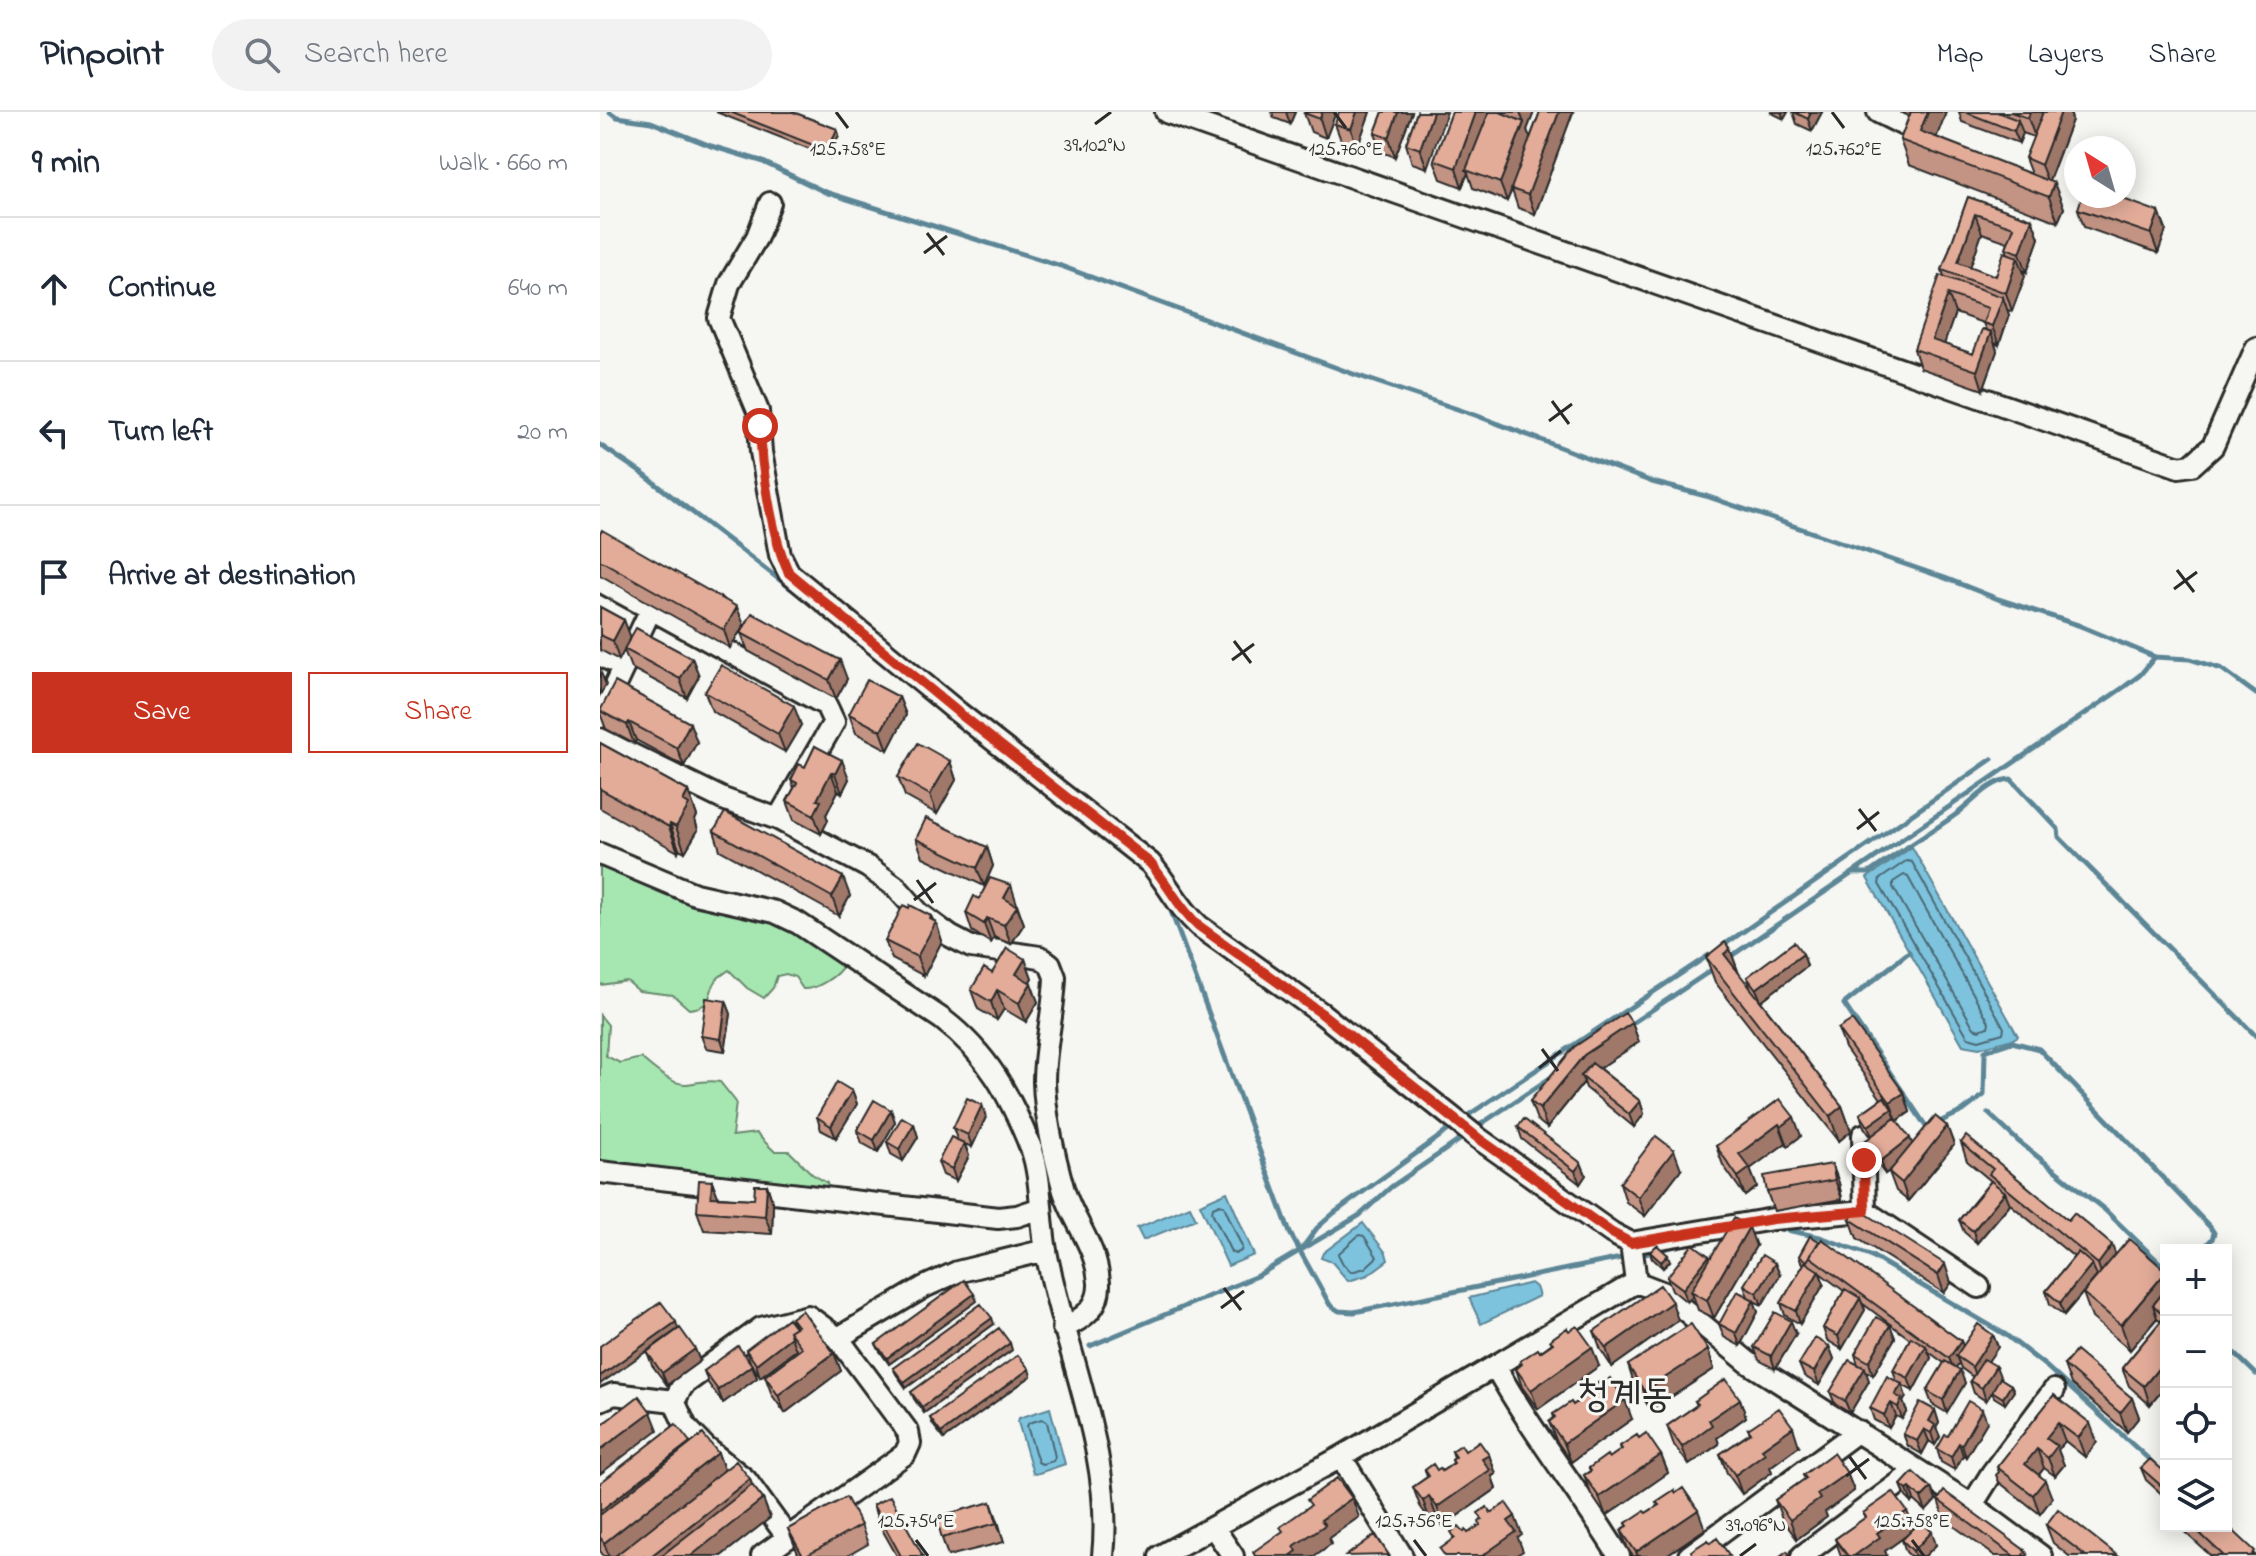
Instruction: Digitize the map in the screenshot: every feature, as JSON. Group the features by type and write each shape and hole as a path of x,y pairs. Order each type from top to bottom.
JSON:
{"street":[{"path":"1166,112 2179,467 2192,465 2213,446 2256,348"},
{"path":"1878,112 1912,129"},
{"path":"770,203 757,237 729,284 719,318 758,411 761,452 780,555 789,573 959,713 1150,863 1164,879 1181,909 1199,926 1321,1013 1478,1138 1612,1233 1664,1293 1749,1363 1972,1505 2041,1556"},
{"path":"600,581 826,705 834,722 778,819"},
{"path":"600,717 650,611"},
{"path":"600,655 623,667"},
{"path":"600,739 723,799 778,819 868,867 896,887 919,913 971,947 1040,957 1050,964 1055,977 1044,1082 1047,1109 1064,1191 1093,1250 1099,1283 1093,1306 1083,1318 1063,1328"},
{"path":"600,854 695,894 787,917 960,1033 991,1066 1007,1092 1033,1153 1046,1250 1063,1328 1089,1415 1097,1461 1106,1530 1103,1556"},
{"path":"1863,1135 1865,1211"},
{"path":"600,1172 998,1218 1041,1208"},
{"path":"1160,1556 1341,1457 1495,1366 1633,1259 1773,1219 1865,1211 1979,1287"},
{"path":"838,1338 924,1287 957,1272 1046,1250"},
{"path":"674,1401 683,1385 761,1328 808,1316 838,1338 908,1432 910,1443 905,1454 762,1556"},
{"path":"1495,1366 1524,1418 1593,1513 1619,1556"},
{"path":"1972,1505 2054,1390"},
{"path":"600,1400 614,1394 674,1401"},
{"path":"674,1401 686,1427 705,1447 746,1480 788,1538"},
{"path":"1689,1556 1858,1431"},
{"path":"1341,1457 1402,1556"},
{"path":"1802,1556 1917,1470"},
{"path":"1214,1528 1233,1556"}],"green space":[{"path":"600,864 702,906 745,910 757,919 790,926 844,964 832,977 808,989 803,989 795,977 786,974 777,976 773,988 764,998 747,988 729,970 718,978 703,1005 689,1009 673,995 639,991 627,981 600,985"},
{"path":"600,1015 608,1025 606,1056 620,1063 641,1058 662,1075 681,1084 720,1082 736,1102 732,1136 756,1133 774,1151 789,1151 812,1174 827,1183 829,1192 600,1165"}],"water":[{"path":"1912,847 2018,1036 2013,1039 1979,1048 1963,1045 1867,878"},
{"path":"1227,1192 1254,1255 1228,1266 1200,1204"},
{"path":"1190,1206 1196,1219 1143,1240 1137,1228"},
{"path":"1363,1223 1388,1260 1368,1275 1348,1281 1332,1262 1321,1258 1323,1253"},
{"path":"1531,1283 1539,1296 1481,1324 1469,1298"},
{"path":"1050,1408 1065,1464 1036,1474 1033,1473 1018,1422 1019,1418"}],"building":[{"path":"730,112 793,112 837,129 828,151"},
{"path":"1305,112 1322,112 1320,119"},
{"path":"1339,112 1357,112 1351,129 1335,124"},
{"path":"1383,112 1398,112 1389,138 1375,133"},
{"path":"1417,112 1433,112 1420,149 1406,144"},
{"path":"1452,112 1476,112 1456,168 1434,160"},
{"path":"1489,112 1500,112 1524,122 1500,183 1466,170"},
{"path":"1540,112 1559,112 1528,195 1511,189"},
{"path":"1794,112 1811,112 1808,119"},
{"path":"1911,112 1928,112 1920,131 2054,183 2049,197 1900,140"},
{"path":"1965,112 1997,112 2018,120 2014,131"},
{"path":"2011,112 2030,112 2028,118"},
{"path":"2043,112 2061,112 2041,165 2025,158"},
{"path":"1968,197 2032,219 2020,253 2006,248 2014,227 1975,214 1958,262 1996,276 2004,252 2018,257 2006,293 1942,270"},
{"path":"2136,204 2159,212 2151,234 2078,209 2136,208"},
{"path":"1940,275 2003,297 1992,326 1983,323 1988,308 1948,294 1932,340 1973,354 1982,329 1991,332 1977,371 1914,349"},
{"path":"602,530 737,607 724,630 600,560"},
{"path":"600,607 624,620 613,641 600,635"},
{"path":"752,613 840,660 829,680 741,633"},
{"path":"636,628 692,658 680,679 624,649"},
{"path":"721,665 794,706 778,734 705,692"},
{"path":"867,680 899,697 881,731 849,714"},
{"path":"615,682 690,723 677,748 629,722 627,725 600,711"},
{"path":"600,743 688,791 683,801 689,805 676,827 670,824 669,827 600,789"},
{"path":"918,743 950,761 930,795 898,777"},
{"path":"815,746 842,760 835,774 831,772 817,800 821,801 814,815 787,801 797,783 791,780 799,764 805,767"},
{"path":"725,812 843,877 832,897 714,831"},
{"path":"926,818 987,847 977,868 916,839"},
{"path":"990,878 1011,885 1004,898 1017,906 1004,925 987,918 984,924 966,913 974,896 979,899"},
{"path":"903,905 909,908 910,905 936,922 917,957 885,941"},
{"path":"1725,942 1730,949 1724,954 1842,1106 1830,1116 1706,957"},
{"path":"1794,942 1803,954 1756,989 1747,977"},
{"path":"1007,948 1025,959 1016,974 1031,983 1019,1003 997,990 991,1002 971,990 984,968 992,973"},
{"path":"706,998 726,1001 721,1039 701,1036"},
{"path":"1625,1013 1632,1023 1584,1055 1540,1109 1530,1101 1574,1047"},
{"path":"1852,1020 1904,1093 1890,1102 1838,1029"},
{"path":"1592,1063 1640,1101 1629,1114 1581,1076"},
{"path":"837,1082 852,1091 831,1126 817,1117"},
{"path":"1884,1097 1892,1109 1868,1126 1860,1114"},
{"path":"967,1098 982,1105 968,1135 953,1128"},
{"path":"1780,1099 1794,1117 1781,1127 1779,1124 1739,1154 1750,1168 1738,1177 1716,1146"},
{"path":"874,1100 891,1110 874,1140 857,1130"},
{"path":"1935,1116 1947,1126 1902,1183 1889,1172"},
{"path":"902,1117 914,1124 899,1149 887,1142"},
{"path":"1895,1118 1910,1138 1881,1161 1865,1141"},
{"path":"1524,1119 1581,1163 1575,1171 1518,1127"},
{"path":"1656,1136 1674,1150 1638,1197 1620,1183"},
{"path":"1966,1136 2068,1220 2074,1213 2112,1245 2098,1264 1989,1174 1993,1169 1961,1143"},
{"path":"951,1137 964,1143 952,1169 938,1162"},
{"path":"1832,1164 1835,1180 1767,1192 1764,1176"},
{"path":"699,1180 712,1181 711,1197 754,1199 755,1185 767,1185 765,1216 697,1211"},
{"path":"1991,1181 2005,1192 1973,1231 1959,1220"},
{"path":"1857,1208 1945,1264 1938,1275 1850,1219"},
{"path":"1734,1218 1749,1227 1707,1300 1691,1291"},
{"path":"1810,1236 1819,1241 1807,1261 1799,1256"},
{"path":"1822,1239 1961,1341 1949,1358 1809,1256"},
{"path":"2129,1239 2160,1266 2160,1279 2121,1325 2083,1293"},
{"path":"1693,1244 1709,1256 1683,1289 1667,1277"},
{"path":"1657,1245 1668,1255 1661,1262 1650,1252"},
{"path":"2078,1252 2092,1264 2060,1303 2046,1291"},
{"path":"1762,1255 1775,1263 1757,1293 1744,1285"},
{"path":"1805,1262 1819,1271 1796,1311 1781,1303"},
{"path":"964,1280 974,1294 887,1358 876,1344"},
{"path":"1660,1285 1672,1302 1606,1348 1594,1331"},
{"path":"1845,1289 1860,1298 1838,1336 1823,1328"},
{"path":"1737,1291 1754,1300 1736,1333 1719,1324"},
{"path":"2160,1296 2160,1311 2153,1305"},
{"path":"661,1302 676,1322 600,1376 600,1346"},
{"path":"981,1304 992,1318 904,1382 893,1368"},
{"path":"802,1310 834,1353 778,1395 765,1376 802,1348 789,1331 797,1326 791,1318"},
{"path":"1775,1312 1791,1321 1771,1356 1754,1347"},
{"path":"1876,1317 1890,1325 1869,1362 1855,1354"},
{"path":"788,1318 795,1327 789,1331 791,1337 756,1364 746,1350"},
{"path":"2160,1322 2160,1366 2144,1386 2122,1368"},
{"path":"1691,1324 1708,1350 1644,1391 1628,1365"},
{"path":"1978,1324 1993,1335 1972,1367 1956,1356"},
{"path":"1577,1326 1592,1347 1531,1390 1516,1369 1522,1364 1520,1361 1553,1343 1550,1340 1567,1328 1569,1331"},
{"path":"680,1328 695,1349 662,1373 647,1352"},
{"path":"999,1328 1010,1343 922,1407 911,1392"},
{"path":"1911,1337 1926,1346 1908,1378 1893,1370"},
{"path":"1815,1338 1829,1346 1814,1372 1799,1364"},
{"path":"738,1346 752,1365 718,1390 704,1371"},
{"path":"2076,1351 2132,1398 2120,1413 2064,1365"},
{"path":"1018,1355 1029,1369 941,1433 930,1418"},
{"path":"1984,1359 1996,1366 1982,1388 1970,1381"},
{"path":"1849,1360 1865,1368 1845,1401 1830,1392"},
{"path":"1945,1361 1960,1370 1943,1400 1927,1391"},
{"path":"1887,1376 1902,1384 1895,1395 1902,1399 1898,1407 1891,1403 1884,1415 1870,1408"},
{"path":"1610,1378 1625,1400 1564,1443 1549,1422 1555,1417 1553,1414 1571,1402 1573,1405 1586,1396 1584,1392"},
{"path":"2000,1378 2011,1385 2003,1398 1992,1391"},
{"path":"1726,1379 1740,1399 1709,1420 1712,1425 1682,1447 1667,1426"},
{"path":"2054,1395 2090,1423 2078,1438 2058,1423 2046,1438 2057,1446 2048,1458 2037,1449 2025,1464 2045,1480 2033,1495 1997,1467"},
{"path":"639,1396 651,1412 600,1450 600,1426"},
{"path":"1968,1401 1982,1409 1951,1457 1937,1449"},
{"path":"1920,1402 1935,1410 1929,1421 1935,1425 1931,1433 1924,1429 1917,1441 1903,1434"},
{"path":"1779,1408 1793,1427 1762,1449 1765,1453 1735,1475 1720,1454 1751,1433 1748,1429"},
{"path":"676,1424 690,1442 600,1511 600,1483"},
{"path":"1646,1433 1661,1455 1599,1497 1584,1475 1591,1471 1589,1468 1607,1455 1609,1458 1637,1435 1639,1438"},
{"path":"703,1434 718,1453 604,1543 600,1537 600,1515"},
{"path":"1479,1441 1489,1455 1482,1459 1490,1470 1437,1507 1429,1496 1423,1501 1413,1487 1429,1476 1425,1470 1433,1464 1442,1471 1454,1463 1452,1460 1456,1457 1452,1451 1461,1445 1465,1451"},
{"path":"1833,1453 1847,1473 1817,1494 1820,1499 1790,1520 1775,1500 1806,1478 1803,1475"},
{"path":"2150,1459 2160,1468 2160,1485 2141,1468"},
{"path":"736,1461 750,1479 651,1556 615,1556"},
{"path":"1913,1472 1931,1488 1921,1498 1901,1485"},
{"path":"1337,1478 1352,1498 1321,1520 1325,1525 1294,1546 1297,1551 1290,1556 1255,1556 1253,1552 1283,1531 1280,1527 1311,1505 1307,1500"},
{"path":"752,1485 763,1499 691,1556 661,1556"},
{"path":"1683,1488 1698,1510 1636,1552 1621,1530 1628,1526 1626,1523 1659,1505 1656,1502 1674,1490 1676,1493"},
{"path":"1944,1491 2026,1551 2022,1556 2014,1556 1938,1500"},
{"path":"1893,1492 1907,1511 1877,1533 1880,1537 1854,1556 1848,1556 1835,1539 1866,1517 1863,1513"},
{"path":"890,1496 923,1556 901,1556 873,1505"},
{"path":"846,1497 861,1525 803,1556 788,1529"},
{"path":"991,1502 997,1523 942,1538 936,1517"},
{"path":"1506,1503 1515,1516 1508,1521 1516,1532 1482,1556 1445,1556 1440,1549 1455,1538 1451,1532 1459,1526 1468,1533 1480,1525 1482,1519 1478,1513 1487,1507 1491,1513"},
{"path":"2058,1509 2118,1556 2086,1556 2046,1525"},
{"path":"1921,1521 1932,1532 1913,1551 1902,1540"},
{"path":"2232,1530 2255,1551 2251,1556 2224,1556 2198,1532 2232,1532"},
{"path":"1375,1535 1389,1555 1346,1556"},
{"path":"1717,1538 1730,1556 1691,1556 1691,1551"}],"waterway":[{"path":"610,112 617,117 651,122 711,146 761,161 825,192 1061,266 1652,482 1706,496 1945,578 2078,625 2155,657 2190,659 2222,669 2256,694"},
{"path":"600,445 643,474 816,608"},
{"path":"1727,959 2124,687 2140,675 2155,657"},
{"path":"1721,947 1992,759"},
{"path":"1853,873 1869,873 1958,813 1989,787 2011,779 2058,829 2059,837 2256,1036"},
{"path":"1168,903 1290,1233 1330,1305 1339,1311 1354,1312 1626,1257"},
{"path":"1909,952 1844,1004 1927,1128"},
{"path":"1461,1120 1709,955"},
{"path":"1628,1026 1716,967"},
{"path":"1937,1123 1963,1111 1984,1095 1985,1051 2012,1042 2039,1049 2210,1227 2214,1233 2207,1244"},
{"path":"1475,1128 1553,1076"},
{"path":"1988,1113 2018,1141 2105,1210 2160,1263"},
{"path":"1303,1247 1317,1228 1334,1213 1454,1126"},
{"path":"1090,1346 1257,1276 1360,1215 1391,1187 1467,1135"},
{"path":"1777,1228 1820,1237 1870,1255 2006,1335 2047,1367 2153,1463"},
{"path":"1636,1255 1689,1243"},
{"path":"2232,1351 2256,1374"}],"district":[{"name":"청계동","path":"1625,1392"}],"route":[{"path":"760,426 761,452 780,555 789,573 959,713 1150,863 1164,879 1181,909 1199,926 1321,1013 1478,1138 1612,1233 1631,1243 1773,1219 1865,1211 1864,1160"}]}
